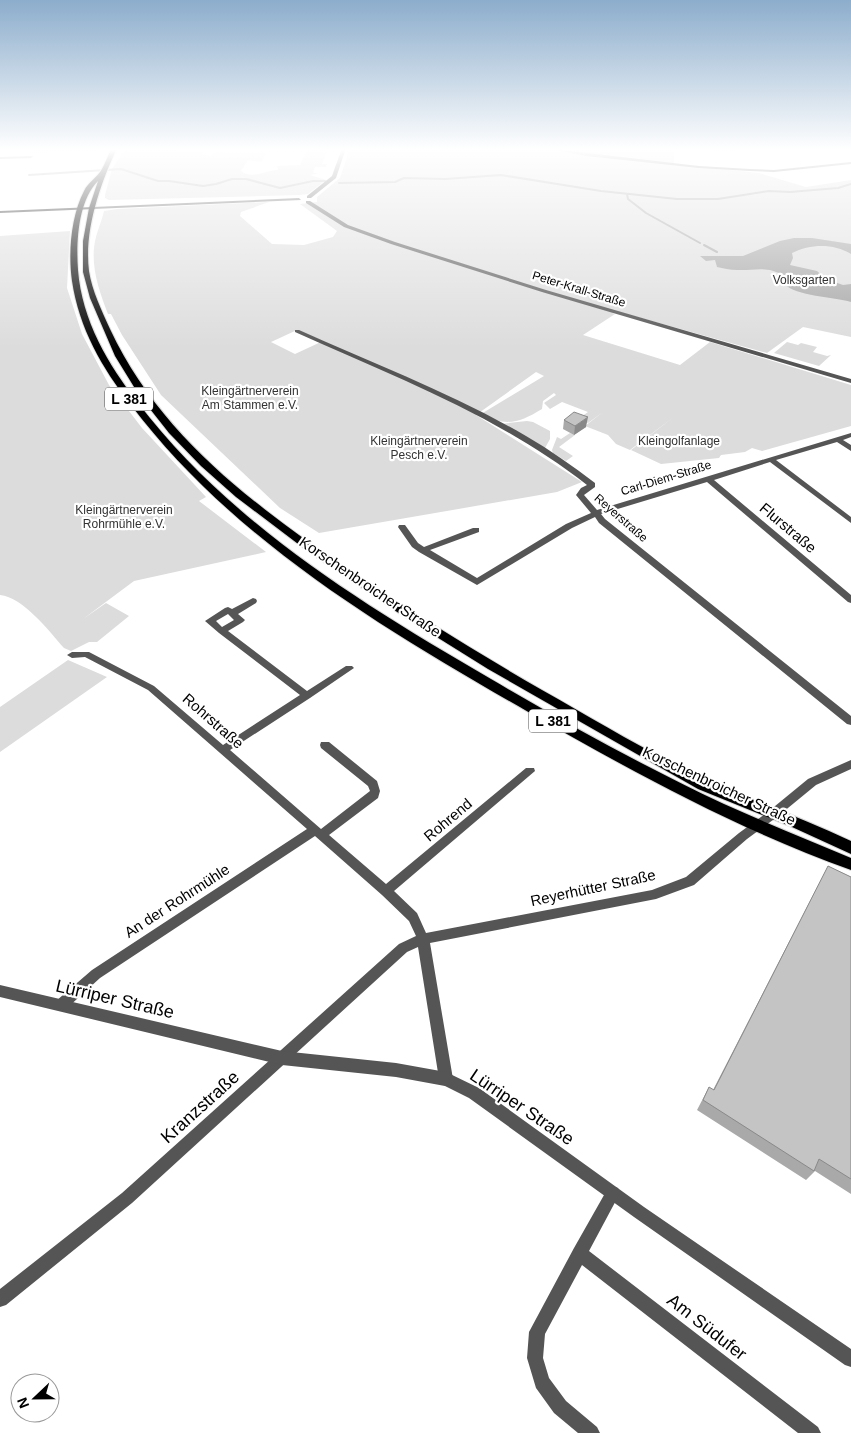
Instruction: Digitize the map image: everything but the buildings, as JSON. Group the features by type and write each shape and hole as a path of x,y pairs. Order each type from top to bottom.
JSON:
{"main road":[{"name":"Korschenbroicher Straße","path":"85,215 74,261 79,298 93,340 132,404 186,466 230,507 274,542 335,586 467,671 568,730 685,791 758,825 851,864"},
{"name":"Korschenbroicher Straße","path":"87,215 86,266 93,296 108,336 124,367 147,400 176,434 215,472 288,533 419,623 506,676 698,783 851,848"}],"street":[{"name":"Peter-Krall-Straße","path":"330,215 346,226 393,243 544,291 851,381"},
{"name":"Reyerstraße","path":"297,331 447,398 547,451 568,465 592,485 584,490 580,496 583,502 610,527 851,721"},
{"name":"Carl-Diem-Straße","path":"402,527 415,545 477,582 569,526 597,513 851,435"},
{"path":"838,440 851,449"},
{"path":"770,459 851,521"},
{"name":"Flurstraße","path":"707,478 851,600"},
{"path":"422,550 476,530"},
{"path":"232,614 253,602"},
{"path":"222,630 240,620 228,610 210,621 307,696"},
{"name":"Rohrstraße","path":"72,654 86,654 151,688 386,891 413,917 423,939 446,1079"},
{"path":"223,750 349,668"},
{"path":"318,833 374,795 376,791 373,784 325,745"},
{"name":"Reyerhütter Straße","path":"423,939 652,895 690,881 812,782 851,764"},
{"name":"Rohrend","path":"386,891 530,771"},
{"name":"An der Rohrmühle","path":"61,1005 96,974 318,833"},
{"name":"Kranzstraße","path":"0,1300 127,1198 403,948 423,939"},
{"name":"Lürriper Straße","path":"0,991 282,1058 396,1070 446,1079 474,1093 613,1193 851,1359"},
{"path":"591,1433 560,1407 542,1382 534,1358 537,1332 613,1193"},
{"name":"Am Südufer","path":"579,1253 812,1433"}],"green space":[{"path":"103,215 240,215 272,244 304,245 333,237 337,231 315,215 851,215 851,337 803,327 767,353 616,311 612,313 615,314 583,335 680,365 710,342 851,385 851,426 762,451 752,448 745,452 721,455 719,458 661,464 631,450 675,416 630,450 616,444 608,435 585,426 603,412 588,423 578,419 588,412 562,402 550,409 544,403 556,395 554,393 543,401 542,409 526,418 505,422 481,414 544,376 536,372 476,415 582,482 557,492 319,533 280,508 161,395 122,335 111,314 108,314 96,277 94,247","holes":["297,330 323,341 295,354 271,342"]},
{"name":"Kleingärtnerverein Rohrmühle e.V.","path":"70,231 67,288 82,334 109,385 142,428 206,497 199,501 266,552 134,581 83,619 106,603 129,616 97,642 89,642 71,651 64,648 26,608 9,597 0,595 0,236"},
{"path":"787,342 817,347 813,352 827,356 831,355 819,366 774,353"},
{"path":"527,421 550,431 550,439 545,448 500,424"},
{"path":"570,433 575,435 559,447 573,456 566,461 553,453 552,450 557,437 561,439"},
{"path":"68,660 107,677 0,752 0,707"}],"shaded area":[{"path":"794,238 812,238 851,244 851,254 829,246 814,246 799,250 792,253 793,258 790,265 817,271 826,279 843,285 851,284 851,302 797,291 784,284 784,276 772,271 761,269 734,270 717,267 715,260 706,261 700,256 743,256 780,241"}],"waterway":[{"path":"649,215 700,243"},
{"path":"704,245 717,252"}],"park label":[{"name":"Volksgarten","path":"804,280"},
{"name":"Kleingärtnerverein Am Stammen e.V.","path":"250,398"},
{"name":"Kleingolfanlage","path":"679,441"},
{"name":"Kleingärtnerverein Pesch e.V.","path":"419,448"}]}
